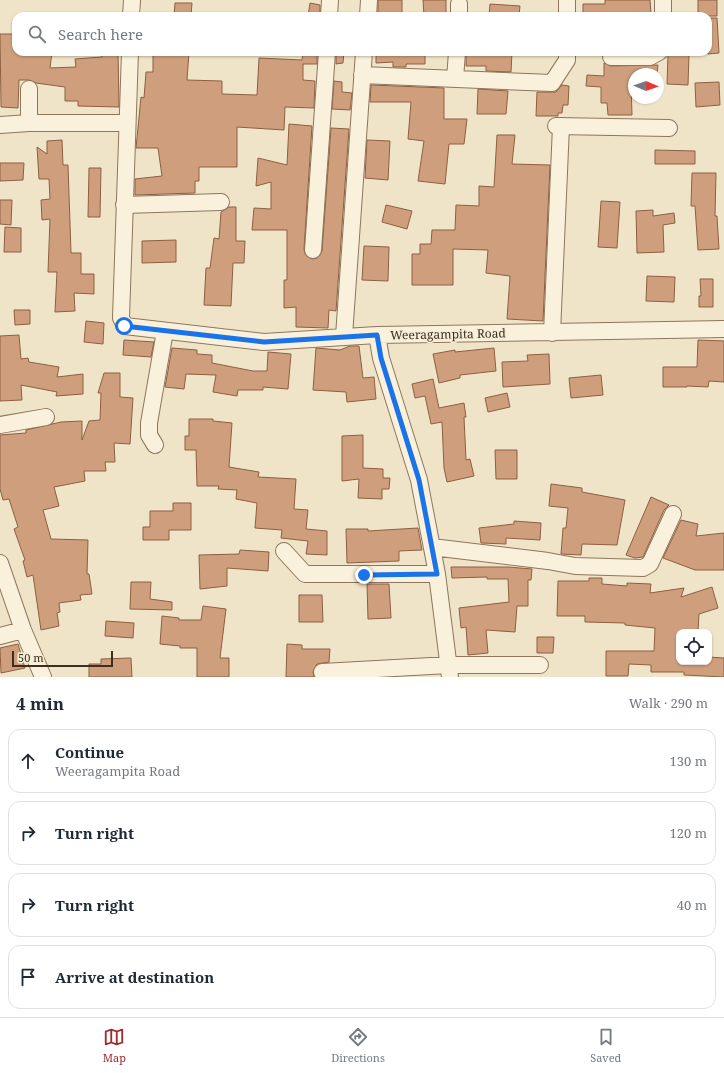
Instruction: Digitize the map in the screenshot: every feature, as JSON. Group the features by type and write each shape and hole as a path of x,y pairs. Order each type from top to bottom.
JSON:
{"street":[{"path":"132,0 132,12"},
{"path":"329,12 330,0"},
{"path":"368,12 369,0"},
{"path":"567,0 567,12"},
{"path":"663,0 663,12"},
{"path":"130,56 124,205 221,202"},
{"path":"313,250 327,56"},
{"path":"344,336 364,56"},
{"path":"455,79 456,56"},
{"path":"362,75 552,83 566,60 566,56"},
{"path":"611,57 652,56"},
{"path":"29,89 29,123"},
{"path":"0,125 29,123 126,123"},
{"path":"552,333 559,126 669,128"},
{"name":"Weeragampita Road","path":"124,205 121,318 124,326 264,342 377,335 724,329"},
{"path":"155,445 149,435 149,423 165,330"},
{"path":"377,335 381,358 419,480 437,574 450,671"},
{"path":"0,425 46,417"},
{"path":"432,547 548,561 575,566 643,568 650,564 673,514"},
{"path":"284,551 305,574 437,574"},
{"path":"0,563 23,630 42,677"},
{"path":"0,636 23,630"},
{"path":"322,672 450,671 540,665"}],"building":[{"path":"378,0 402,0 402,12 378,12"},
{"path":"423,0 446,0 446,12 424,12"},
{"path":"605,0 650,0 651,12 583,12 583,4 605,4"},
{"path":"698,0 717,0 717,16 712,16 712,12 698,12"},
{"path":"175,3 192,3 191,12 174,12"},
{"path":"310,3 320,5 320,12 309,12"},
{"path":"490,4 520,6 519,12 489,12"},
{"path":"712,18 717,18 719,53 712,54"},
{"path":"0,34 12,34 12,56 52,56 50,68 76,67 75,59 118,56 119,107 78,106 78,101 65,101 65,87 36,83 29,80 19,80 18,108 1,107"},
{"path":"153,56 189,56 187,80 222,81 222,94 257,95 259,58 302,60 302,56 317,56 317,64 303,64 303,80 315,81 314,108 285,107 284,130 237,127 237,167 199,167 199,181 195,181 195,193 135,195 135,179 162,176 158,148 136,148 141,97 144,98 146,72 153,72"},
{"path":"336,56 344,56 343,63 336,64"},
{"path":"376,56 425,56 425,64 406,64 406,67 393,67 393,62 376,63"},
{"path":"466,56 512,56 511,72 486,71 486,66 466,66"},
{"path":"668,56 689,56 688,85 667,84"},
{"path":"604,63 611,66 658,65 658,68 628,68 628,104 632,104 632,115 608,115 607,103 601,103 601,87 586,86 587,75 604,76"},
{"path":"334,81 342,82 342,92 352,93 350,110 332,109"},
{"path":"719,82 720,105 696,107 695,83"},
{"path":"371,85 444,88 444,119 467,119 464,144 449,144 445,184 418,181 424,141 408,139 411,102 370,102"},
{"path":"562,85 569,86 568,105 563,105 562,113 558,113 558,116 536,116 537,92 556,92"},
{"path":"478,89 508,91 506,114 477,114"},
{"path":"289,124 312,126 304,249 305,254 312,259 317,258 322,251 331,128 349,129 336,311 329,310 328,328 296,327 296,307 284,308 284,280 287,280 287,230 252,230 254,208 271,209 271,182 256,186 258,158 287,165"},
{"path":"497,135 515,135 512,164 550,165 543,321 507,319 510,276 486,273 488,250 453,249 453,285 412,285 412,254 420,254 420,244 431,244 432,230 455,230 456,205 479,206 479,186 494,187"},
{"path":"62,140 63,165 68,165 71,253 81,253 81,274 94,274 94,294 74,293 75,311 55,312 57,272 48,272 50,219 42,220 41,200 50,199 49,179 39,179 37,147 47,154 47,141"},
{"path":"367,140 390,141 388,180 365,178"},
{"path":"655,150 695,151 695,164 655,164"},
{"path":"0,163 24,163 23,180 0,181"},
{"path":"89,168 101,168 100,217 88,217"},
{"path":"692,173 716,173 715,216 717,216 719,249 698,250 695,206 691,206"},
{"path":"0,200 12,200 11,225 0,224"},
{"path":"601,201 620,202 617,248 598,247"},
{"path":"386,205 412,211 407,229 382,222"},
{"path":"229,207 236,207 236,241 245,241 244,263 233,263 231,306 204,305 206,268 210,268 214,238 219,239 221,212"},
{"path":"653,210 653,216 674,213 675,223 663,225 664,252 637,253 636,211"},
{"path":"5,227 21,228 21,252 4,252"},
{"path":"176,240 176,262 142,263 142,241"},
{"path":"364,246 389,247 388,281 362,280"},
{"path":"647,276 675,277 674,302 646,301"},
{"path":"700,279 713,279 713,307 699,307 699,296 701,296"},
{"path":"14,310 30,310 30,324 15,325"},
{"path":"86,321 104,323 103,344 84,342"},
{"path":"19,335 21,359 28,358 29,362 59,367 57,377 83,374 83,394 56,396 57,392 21,385 22,400 0,401 0,336"},
{"path":"124,340 154,342 151,357 123,355"},
{"path":"698,340 724,341 724,382 709,381 708,387 663,387 663,367 697,367"},
{"path":"350,346 359,346 363,378 374,377 376,399 347,402 346,392 313,390 316,348 340,350"},
{"path":"172,348 197,350 197,354 212,355 212,363 253,371 267,371 268,352 291,354 288,389 263,387 263,390 238,390 237,396 213,392 216,375 186,374 184,389 165,387"},
{"path":"494,348 496,371 460,375 460,378 439,383 433,354 455,350 455,352"},
{"path":"549,354 550,384 503,387 502,362 528,361 527,355"},
{"path":"104,373 120,373 120,397 133,398 130,444 114,443 115,462 105,462 106,471 84,471 85,481 54,487 59,506 43,510 51,539 88,540 87,574 89,574 92,594 80,595 81,600 59,603 60,612 57,613 59,626 41,630 33,575 27,577 23,561 25,560 14,529 18,527 9,499 3,500 0,489 0,435 26,433 26,430 61,422 82,421 82,440 89,421 100,420 101,393 98,393"},
{"path":"601,375 603,395 571,398 569,378"},
{"path":"433,379 439,408 464,403 466,417 464,417 466,460 470,459 474,476 447,482 444,468 442,422 431,424 425,396 415,398 412,384"},
{"path":"507,393 510,407 488,412 485,398"},
{"path":"189,419 213,419 213,421 232,423 229,467 259,472 258,477 296,479 294,509 308,510 306,529 327,531 327,555 306,554 308,541 281,538 282,530 255,528 257,503 236,499 237,490 218,489 219,486 197,486 196,450 185,450 185,436 189,436"},
{"path":"363,435 363,468 383,469 383,478 390,478 389,489 382,489 382,499 358,498 359,479 342,481 342,436"},
{"path":"495,450 517,450 517,479 496,479"},
{"path":"551,484 582,488 582,492 625,500 617,545 582,544 581,555 561,554 563,528 566,528 568,508 549,506"},
{"path":"651,497 669,505 664,510 643,557 635,558 626,555"},
{"path":"173,503 191,503 191,530 169,530 169,540 143,540 143,527 150,527 150,511 173,511"},
{"path":"681,520 698,524 696,536 724,533 724,570 695,570 663,558"},
{"path":"514,521 541,523 540,540 506,538 506,544 481,543 479,528 514,524"},
{"path":"418,528 422,550 399,551 399,561 347,563 346,529 368,529 368,531"},
{"path":"240,550 269,552 268,571 227,568 227,586 200,589 199,555 239,554"},
{"path":"451,567 508,567 532,569 531,580 528,580 528,606 517,606 515,632 486,630 488,653 468,655 466,627 461,628 459,608 509,602 508,579 487,579 487,577 452,578"},
{"path":"589,578 602,578 602,584 627,586 627,583 651,584 650,593 684,588 681,597 712,587 718,608 699,614 698,629 676,629 676,665 712,665 712,657 724,658 724,677 684,675 684,672 651,672 651,665 629,664 628,676 606,676 606,651 654,651 655,628 625,625 625,623 585,622 585,616 557,616 558,581 589,581"},
{"path":"131,582 151,582 150,599 172,602 172,610 130,609"},
{"path":"367,584 389,584 391,618 368,619"},
{"path":"299,595 322,595 323,622 299,622"},
{"path":"203,606 226,609 220,658 229,658 229,677 197,677 197,648 180,648 180,646 160,644 162,616 179,618 179,620 201,620"},
{"path":"106,621 134,623 133,638 105,636"},
{"path":"537,637 554,637 553,653 537,653"},
{"path":"18,644 25,668 1,673 0,648"},
{"path":"287,644 302,645 302,649 330,649 329,662 317,664 313,672 314,677 286,677"},
{"path":"131,658 132,677 89,677 89,664 101,664 101,659"}],"route":[{"path":"124,326 264,342 377,335 381,358 419,480 437,574 364,575"}]}
